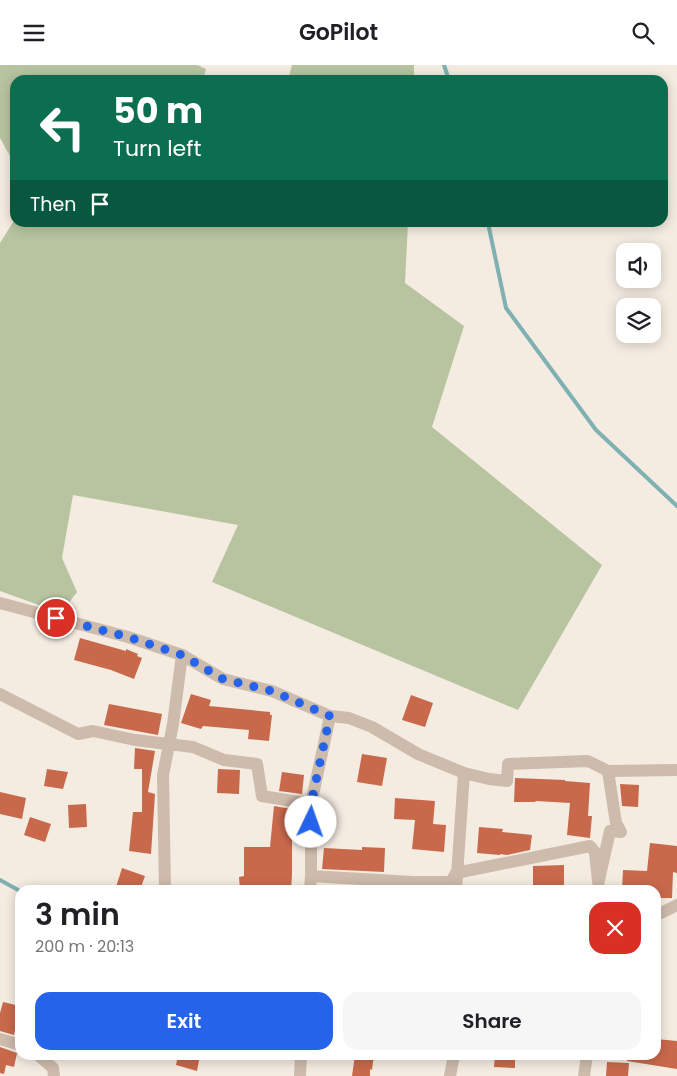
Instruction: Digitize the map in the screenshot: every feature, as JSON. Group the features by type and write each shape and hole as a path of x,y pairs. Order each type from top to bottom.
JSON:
{"street":[{"path":"0,603 128,637 182,655 223,679 272,691 330,716 349,718 372,727 418,754 464,773 507,781 508,764 588,761 608,771 677,770"},
{"path":"164,885 163,775 182,655"},
{"path":"0,694 78,734 93,731 135,740 192,747 224,760 256,764 262,796 311,804"},
{"path":"310,885 311,804 330,716"},
{"path":"599,885 610,831 621,832 616,823 608,771"},
{"path":"456,885 464,773"},
{"path":"311,876 413,882 451,882 456,873 590,846 595,853 599,885"},
{"path":"661,913 677,905"},
{"path":"0,1039 15,1044"},
{"path":"45,1060 54,1067 54,1076"},
{"path":"300,1076 301,1060"},
{"path":"450,1076 453,1060"},
{"path":"584,1076 586,1060"}],"green space":[{"path":"0,65 197,65 206,69 204,75 10,75 10,156 0,138"},
{"path":"292,65 414,65 414,75 289,75"},
{"path":"10,227 408,227 405,283 464,326 432,427 602,565 518,710 212,582 238,525 73,495 62,558 77,592 61,613 0,591 0,243"}],"building":[{"path":"80,638 126,651 126,649 138,654 137,656 142,658 134,679 111,670 74,660"},
{"path":"191,694 211,700 209,706 270,712 270,715 272,715 269,741 248,739 249,730 203,726 201,729 181,723"},
{"path":"411,695 433,703 425,727 402,720"},
{"path":"109,704 162,714 158,735 104,725"},
{"path":"135,748 155,751 148,792 155,794 151,854 129,851 133,812 142,812 142,769 134,769"},
{"path":"362,754 387,758 382,786 357,782"},
{"path":"47,769 68,772 63,789 44,786"},
{"path":"218,769 240,770 239,794 217,793"},
{"path":"282,772 304,775 302,794 279,791"},
{"path":"515,778 590,783 588,816 592,816 590,838 567,835 570,803 514,802"},
{"path":"620,784 639,785 638,807 622,806"},
{"path":"0,792 26,798 22,819 0,814"},
{"path":"395,798 435,801 433,824 446,825 444,852 412,849 415,820 394,819"},
{"path":"86,804 87,827 69,828 68,805"},
{"path":"274,806 297,810 295,831 292,831 291,885 240,885 239,877 244,876 244,847 270,847"},
{"path":"30,817 51,824 45,842 24,835"},
{"path":"479,827 503,829 502,832 532,835 530,850 507,855 477,853"},
{"path":"650,843 677,846 677,873 673,872 672,898 661,898 661,885 622,885 623,870 647,871"},
{"path":"362,847 385,848 384,872 322,869 324,848 362,850"},
{"path":"564,865 564,885 533,885 533,866"},
{"path":"122,868 145,876 142,885 117,885"},
{"path":"3,1002 15,1005 14,1035 0,1031 0,1013"},
{"path":"661,1039 677,1041 677,1069 627,1061 661,1060"},
{"path":"0,1047 15,1052 16,1060 14,1067 6,1065 4,1074 0,1073"},
{"path":"177,1060 199,1060 197,1071 176,1065"},
{"path":"354,1060 373,1060 370,1076 352,1076"},
{"path":"495,1060 515,1060 515,1068 494,1067"},
{"path":"607,1062 629,1063 628,1076 606,1076"}],"waterway":[{"path":"444,65 447,75"},
{"path":"489,227 506,308 596,430 677,506"},
{"path":"0,880 15,888"}],"route":[{"path":"56,618 128,637 182,655 223,679 272,691 330,716 311,804 311,822"}]}
